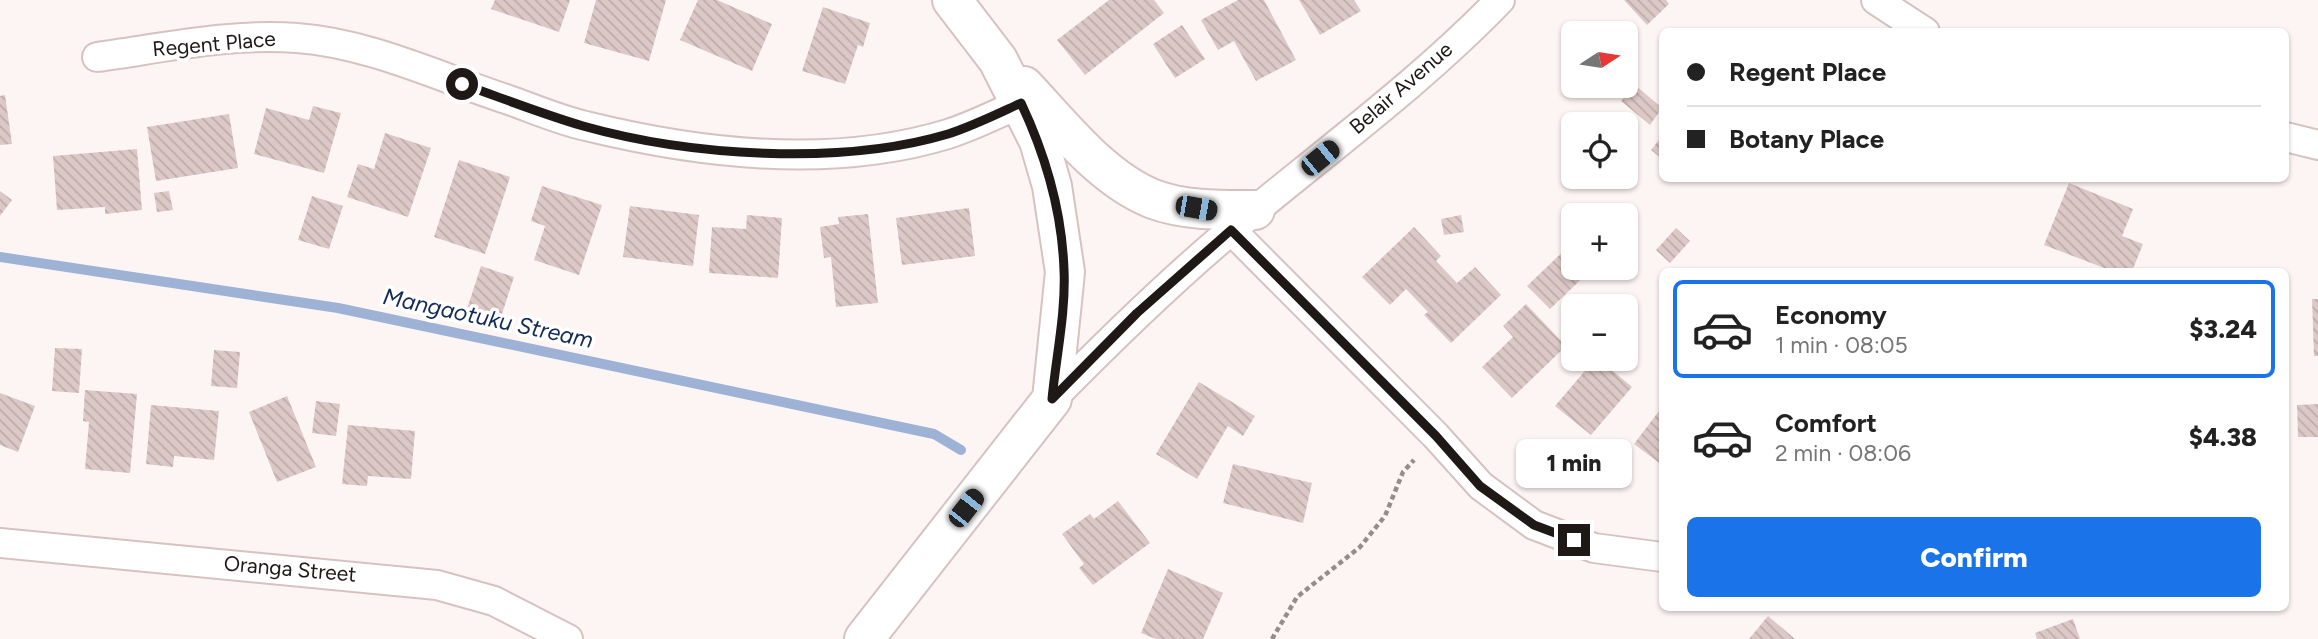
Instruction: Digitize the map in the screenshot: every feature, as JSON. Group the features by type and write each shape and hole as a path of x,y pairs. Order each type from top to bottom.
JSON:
{"main road":[{"path":"952,0 998,60 1093,157 1119,179 1153,199 1210,210 1243,220"},
{"path":"864,639 1052,399 1065,272 1052,186 1039,141 998,60"}],"street":[{"name":"Belair Avenue","path":"1052,399 1137,313 1243,220 1384,106 1500,0"},
{"path":"1876,0 1919,28"},
{"name":"Regent Place","path":"97,57 231,39 299,38 364,51 584,126 673,144 747,153 832,153 895,145 947,134 1021,103"},
{"path":"2289,138 2318,145"},
{"path":"1243,220 1480,486 1534,525 1594,548 1659,557"},
{"name":"Oranga Street","path":"0,542 438,585 494,601 568,639"}],"path":[{"path":"1272,639 1297,597 1360,547 1385,516 1403,472 1436,436"}],"building":[{"path":"495,0 570,0 559,32 491,9"},
{"path":"596,0 666,0 649,61 584,43"},
{"path":"698,0 717,0 772,24 752,71 680,40"},
{"path":"1109,0 1154,0 1164,13 1085,75 1057,40"},
{"path":"1238,0 1264,0 1296,60 1256,81 1234,41 1218,50 1201,20"},
{"path":"1299,0 1354,0 1361,11 1320,35"},
{"path":"1624,0 1666,0 1669,4 1647,25"},
{"path":"823,7 870,23 863,47 858,45 845,84 802,71"},
{"path":"1182,25 1205,59 1175,78 1153,44"},
{"path":"1638,88 1659,105 1659,112 1650,125 1638,112 1621,101 1624,98 1638,98"},
{"path":"5,95 12,144 0,145 0,96"},
{"path":"313,106 341,113 324,173 254,154 266,108 309,120"},
{"path":"229,114 238,168 156,181 147,127"},
{"path":"385,133 431,148 408,217 347,197 358,164 374,169"},
{"path":"1659,140 1659,157 1651,150"},
{"path":"137,149 142,210 105,214 105,207 57,210 53,156"},
{"path":"459,160 510,177 485,254 434,237"},
{"path":"2069,183 2133,209 2122,236 2143,244 2133,268 2104,268 2044,245"},
{"path":"542,186 602,205 579,275 534,260 545,226 531,221"},
{"path":"0,191 12,200 0,216"},
{"path":"169,191 173,210 157,212 154,193"},
{"path":"312,196 343,206 329,249 298,240"},
{"path":"630,206 699,215 693,266 623,257"},
{"path":"969,208 975,256 902,265 896,218"},
{"path":"868,214 878,303 836,307 831,257 824,258 820,227 839,224 838,217"},
{"path":"747,215 782,218 778,278 709,273 712,227 746,229"},
{"path":"1461,215 1464,232 1444,235 1441,219"},
{"path":"1414,227 1441,256 1436,261 1457,283 1475,267 1501,295 1451,343 1424,315 1428,312 1406,289 1390,305 1362,277"},
{"path":"1676,228 1690,241 1670,263 1656,250"},
{"path":"1561,253 1561,280 1580,280 1566,294 1561,294 1561,299 1550,309 1527,286"},
{"path":"481,266 514,277 500,320 467,309"},
{"path":"2312,299 2318,299 2318,356 2314,356"},
{"path":"1526,304 1561,341 1561,351 1512,398 1482,367 1513,337 1503,326"},
{"path":"55,348 82,349 79,393 52,391"},
{"path":"214,350 240,352 237,388 211,386"},
{"path":"1585,371 1613,371 1632,387 1591,435 1555,406"},
{"path":"1199,382 1255,416 1243,436 1228,426 1197,479 1156,454"},
{"path":"85,390 137,394 130,473 85,469 89,422 83,421"},
{"path":"0,393 35,406 18,452 0,445"},
{"path":"287,396 316,467 277,482 249,412"},
{"path":"316,401 340,404 336,436 312,433"},
{"path":"2318,404 2318,437 2298,437 2297,405"},
{"path":"151,405 219,411 214,460 174,456 173,467 146,464"},
{"path":"1659,411 1659,463 1634,444"},
{"path":"348,425 415,431 411,479 368,476 367,486 342,484"},
{"path":"1233,464 1312,483 1303,523 1223,503"},
{"path":"1118,501 1150,543 1093,585 1079,568 1084,564 1062,534 1090,514 1094,519"},
{"path":"1168,569 1223,593 1203,639 1156,639 1141,633"},
{"path":"1768,616 1795,639 1749,639"},
{"path":"2073,619 2080,639 2037,639 2035,633"}],"waterway":[{"name":"Mangaotuku Stream","path":"0,257 338,308 934,434 961,450"}],"route":[{"path":"462,84 584,126 673,144 747,153 832,153 895,145 947,134 1021,103 1039,141 1052,186 1065,272 1052,399 1137,313 1231,230 1436,436 1480,486 1534,525 1574,540"}]}
